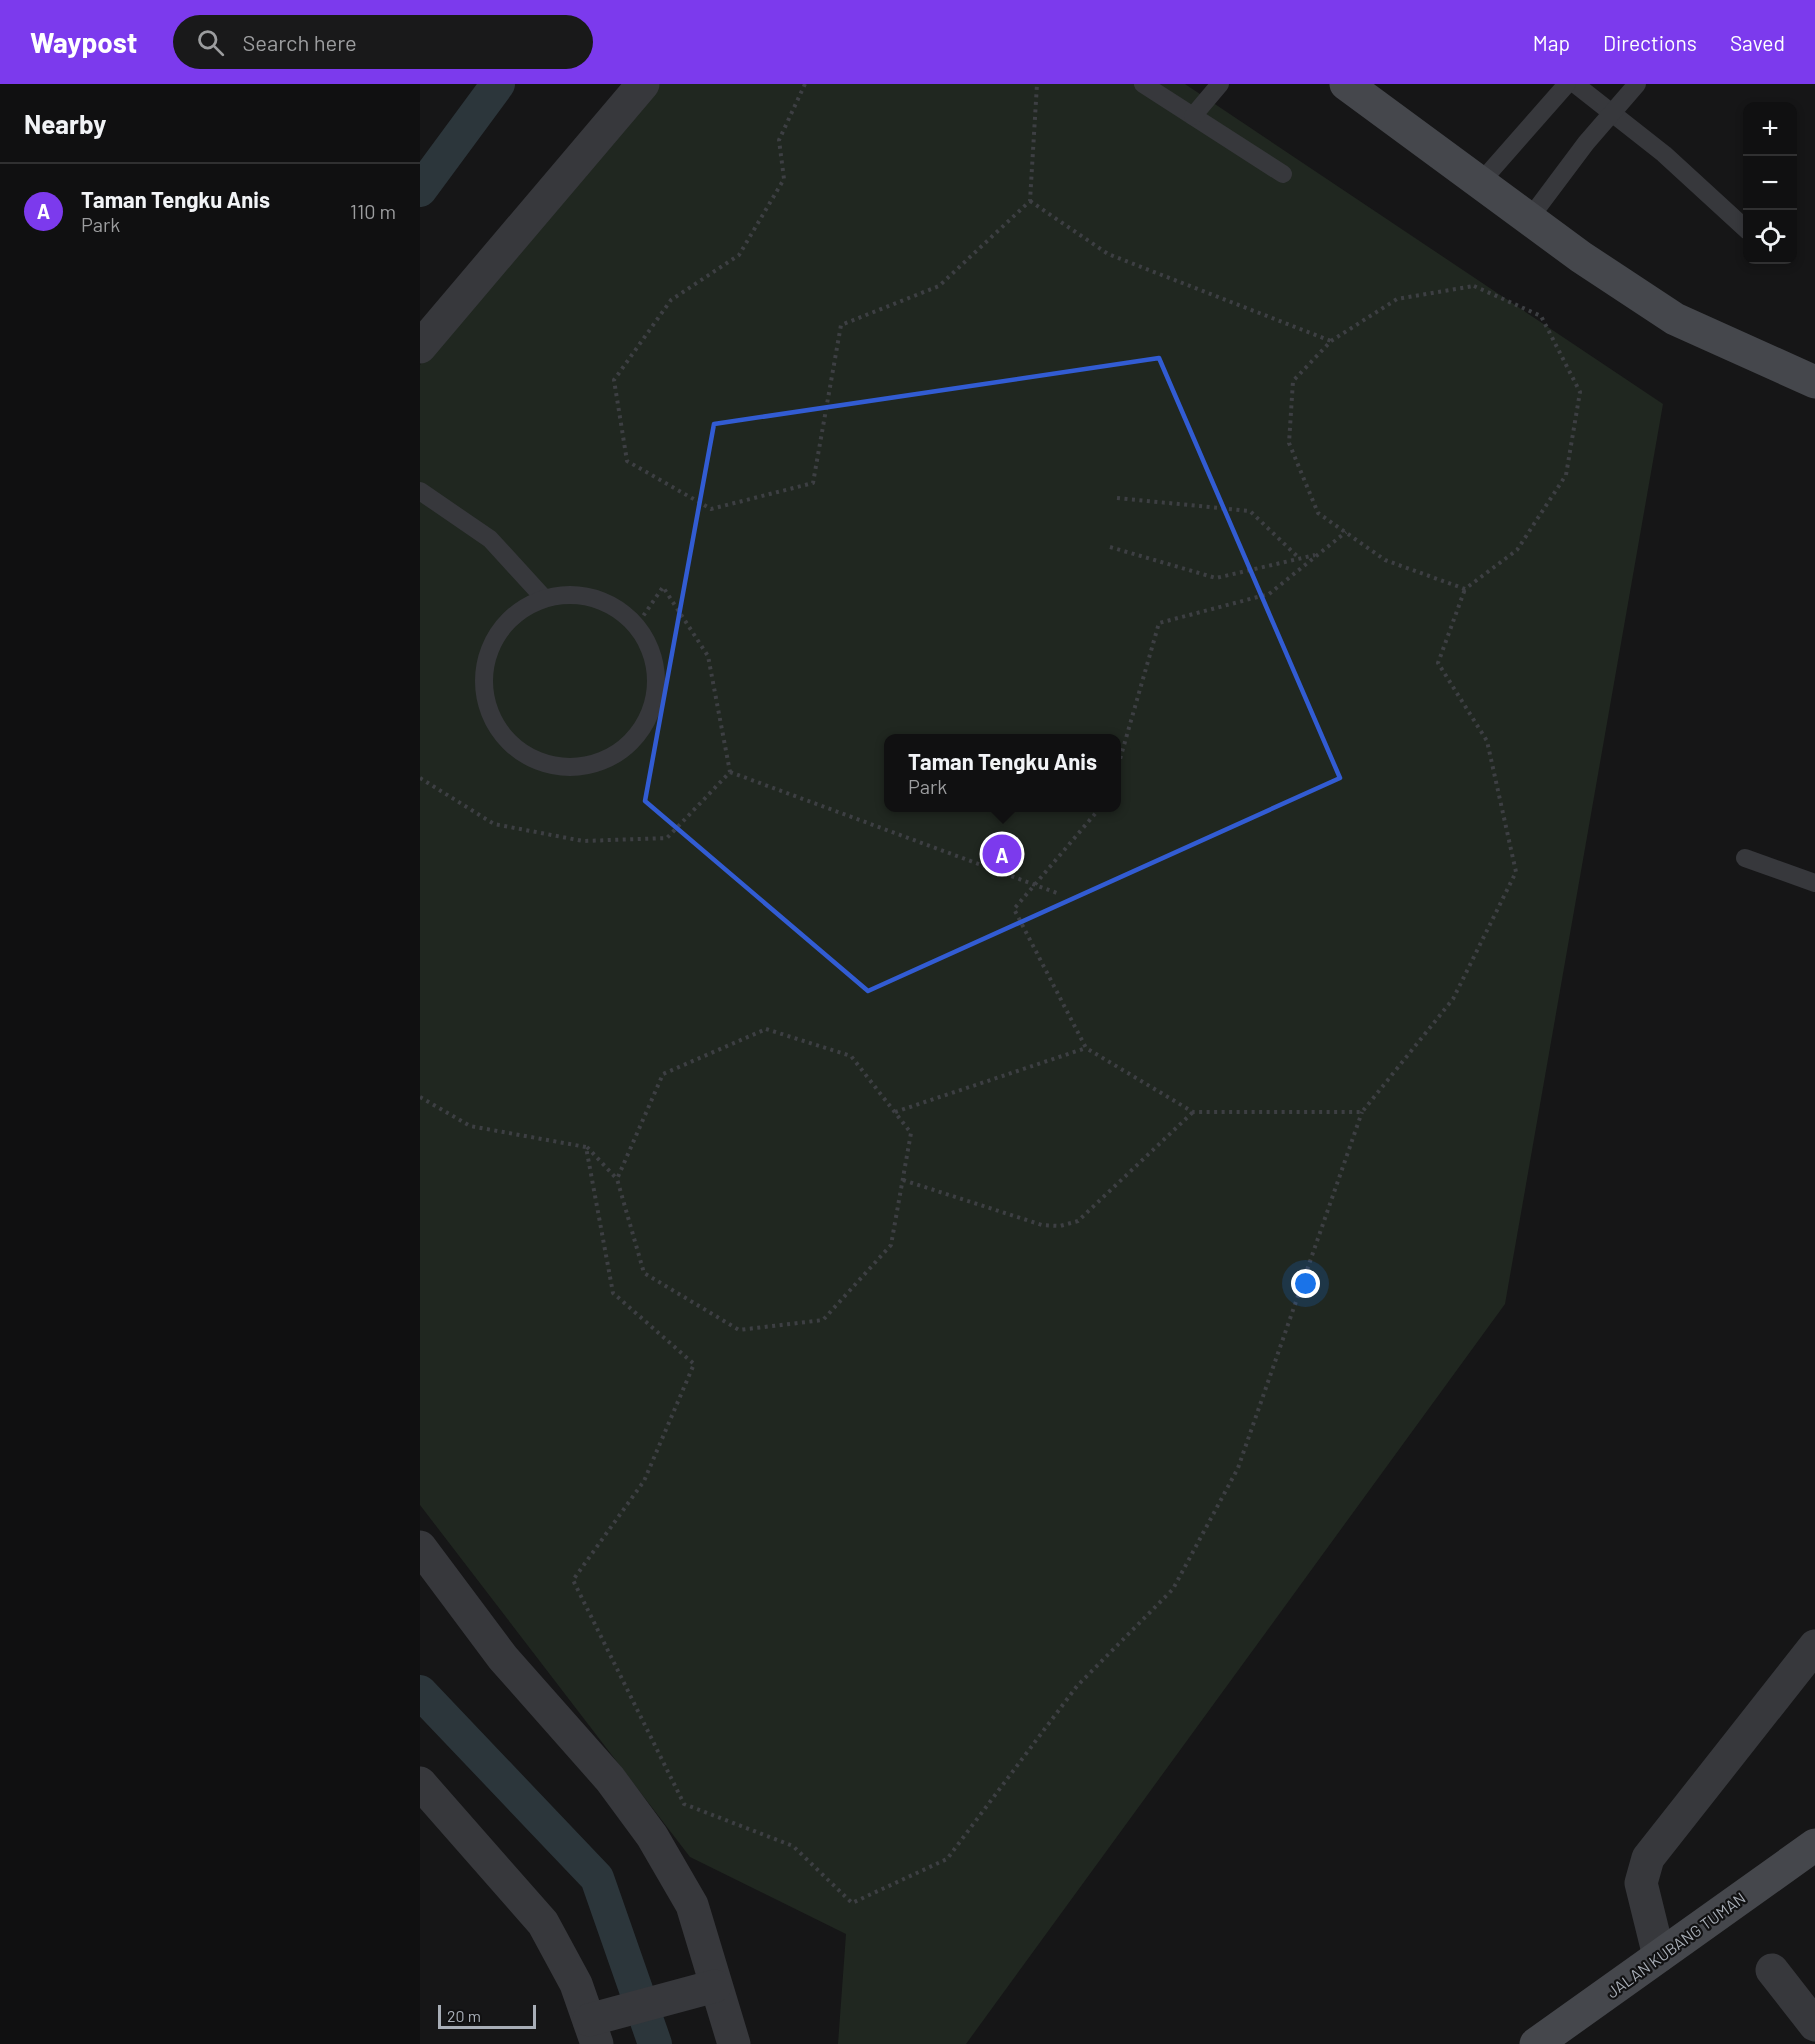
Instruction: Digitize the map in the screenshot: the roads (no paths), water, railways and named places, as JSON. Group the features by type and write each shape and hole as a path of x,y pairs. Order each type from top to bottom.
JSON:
{"main road":[{"path":"1346,84 1529,219 1675,320 1815,382"},
{"name":"JALAN KUBANG TUMAN","path":"1536,2044 1815,1845"}],"street":[{"path":"420,347 643,84"},
{"path":"420,1547 503,1658 610,1779 652,1836 692,1905 713,1987 734,2044"},
{"path":"1659,1956 1641,1883 1648,1858 1815,1646"},
{"path":"420,1783 543,1923 600,2026 713,1987"},
{"path":"1772,1970 1815,2025"}],"lane":[{"path":"1143,84 1283,174"},
{"path":"1193,116 1220,84"},
{"path":"1480,183 1567,84"},
{"path":"1575,84 1664,154 1743,226"},
{"path":"1529,219 1610,113 1637,84"},
{"path":"420,491 490,539 543,598"},
{"path":"578,594 610,604 637,625 653,654 657,688 647,721 626,747 596,763 562,767 529,758 503,736 486,706 483,673 492,640 514,614 543,598 578,594"},
{"path":"1745,858 1815,884"}],"waterway":[{"path":"420,190 498,84"},
{"path":"420,1692 597,1878 655,2044"}],"place":[{"name":"Taman Tengku Anis","path":"1002,854"}]}
